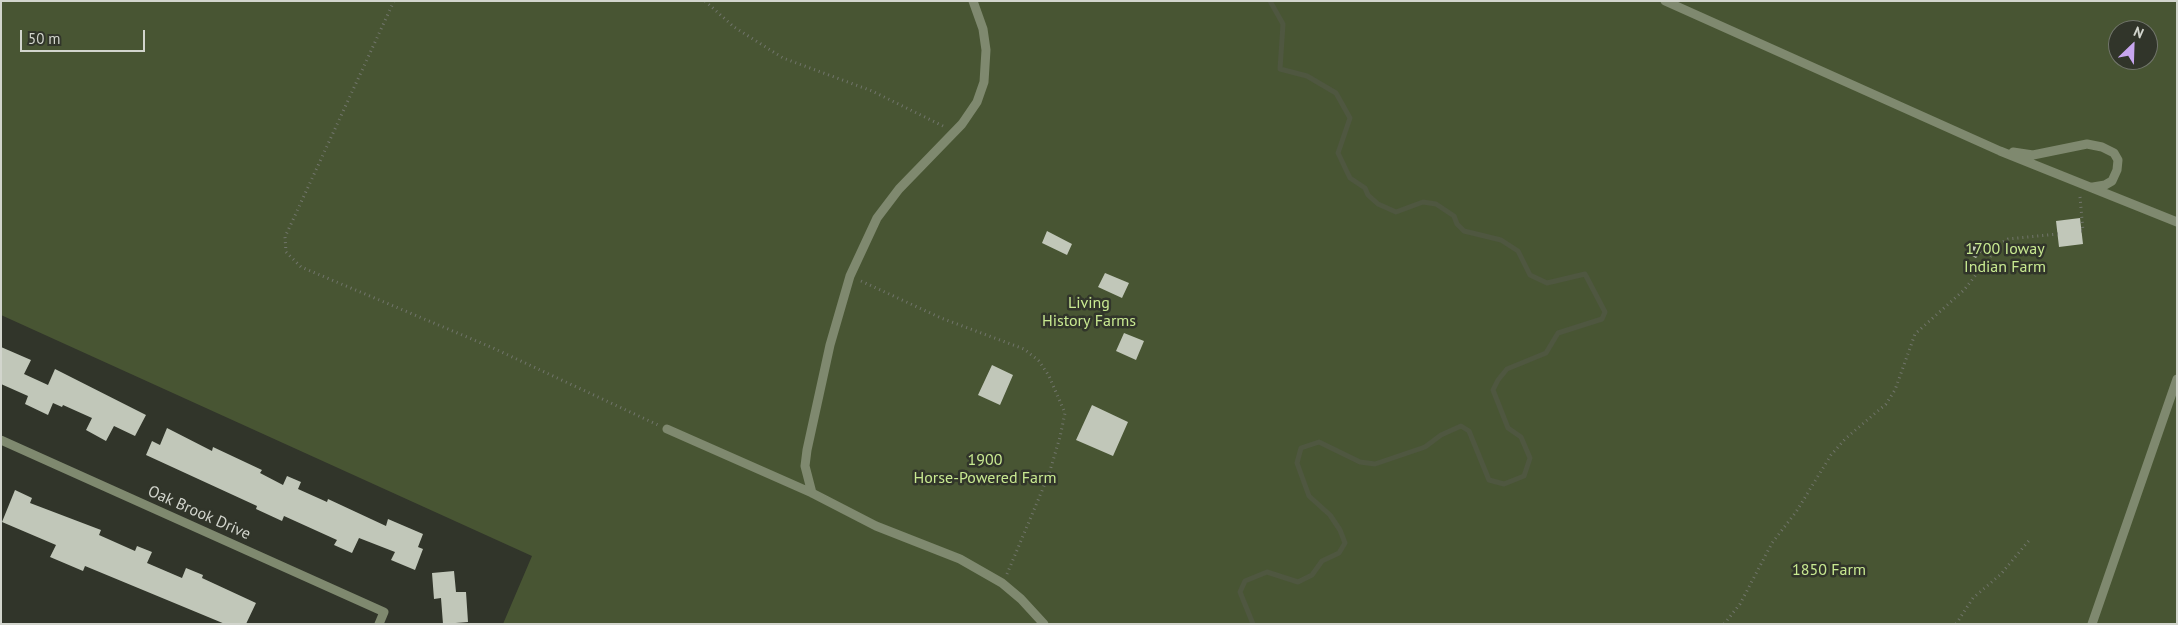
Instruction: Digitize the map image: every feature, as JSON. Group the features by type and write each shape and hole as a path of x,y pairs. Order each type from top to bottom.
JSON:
{"street":[{"path":"812,493 805,466 807,450 830,344 850,276 877,218 899,189 954,132 977,102 984,82 986,50 983,29 973,1"},
{"path":"1665,1 2000,151 2177,222"},
{"path":"2000,151 2033,155 2087,144 2102,147 2114,153 2118,160 2117,170 2112,181 2105,185 2092,187"},
{"path":"2092,624 2173,400 2177,379"},
{"path":"668,429 812,493 876,526 960,559 1002,583 1021,598 1044,624"},
{"name":"Oak Brook Drive","path":"1,440 384,612 379,624"}],"path":[{"path":"394,1 285,237 286,252 301,268 493,348 668,429"},
{"path":"705,1 740,31 783,58 872,91 954,132"},
{"path":"2080,200 2083,231 2081,231"},
{"path":"1724,624 1740,604 1772,543 1796,512 1831,455 1845,439 1886,404 1895,390 1915,334 1964,290 2001,243 2008,239 2058,234"},
{"path":"850,276 941,318 1024,349 1039,361 1050,376 1064,413 1060,437 1045,482 1002,583"},
{"path":"1956,624 1973,598 2001,574 2031,538"}],"green space":[{"name":"Living History Farms","path":"1,1 2177,1 2177,624 503,624 532,556 1,315"}],"building":[{"path":"2080,218 2083,244 2059,247 2056,221"},
{"path":"1047,231 1072,244 1067,255 1042,243"},
{"path":"1981,240 1982,251 1976,258 1970,255 1969,249"},
{"path":"1105,273 1129,283 1122,298 1098,287"},
{"path":"1124,333 1144,341 1136,360 1116,351"},
{"path":"1,347 31,360 24,374 48,385 55,369 146,415 135,436 114,426 106,441 86,430 92,418 63,405 62,407 53,403 48,415 25,404 28,396 1,384"},
{"path":"992,365 1013,375 1000,405 978,395"},
{"path":"1092,405 1128,422 1113,456 1076,440"},
{"path":"167,428 212,451 213,447 262,470 260,473 283,485 287,476 301,482 298,489 327,502 328,499 386,526 388,519 423,534 418,547 423,549 415,570 391,560 395,552 359,538 352,553 334,545 337,540 284,516 282,521 256,509 257,506 146,455 152,441 160,445"},
{"path":"15,490 32,498 30,503 101,530 99,535 135,551 137,546 152,552 147,563 182,578 186,568 203,575 202,578 256,603 246,624 225,624 85,566 83,571 50,557 56,545 2,522"},
{"path":"454,571 456,592 466,592 468,622 443,624 441,598 434,599 432,573"}],"waterway":[{"path":"1253,624 1240,592 1245,581 1267,572 1298,582 1312,575 1322,561 1339,553 1345,543 1340,530 1330,515 1309,496 1297,463 1301,448 1319,442 1360,462 1375,464 1425,447 1441,435 1461,426 1469,431 1489,480 1504,484 1524,476 1530,458 1521,437 1508,428 1493,390 1507,369 1546,353 1558,333 1602,319 1605,312 1585,274 1547,283 1530,275 1518,251 1501,240 1464,231 1457,224 1454,216 1436,204 1423,202 1396,212 1378,204 1368,195 1365,188 1350,178 1338,153 1350,118 1336,93 1307,76 1280,69 1283,24 1270,1"}],"park label":[{"name":"1700 Ioway Indian Farm","path":"2005,258"},
{"name":"1900 Horse-Powered Farm","path":"985,469"},
{"name":"1850 Farm","path":"1829,570"}]}
